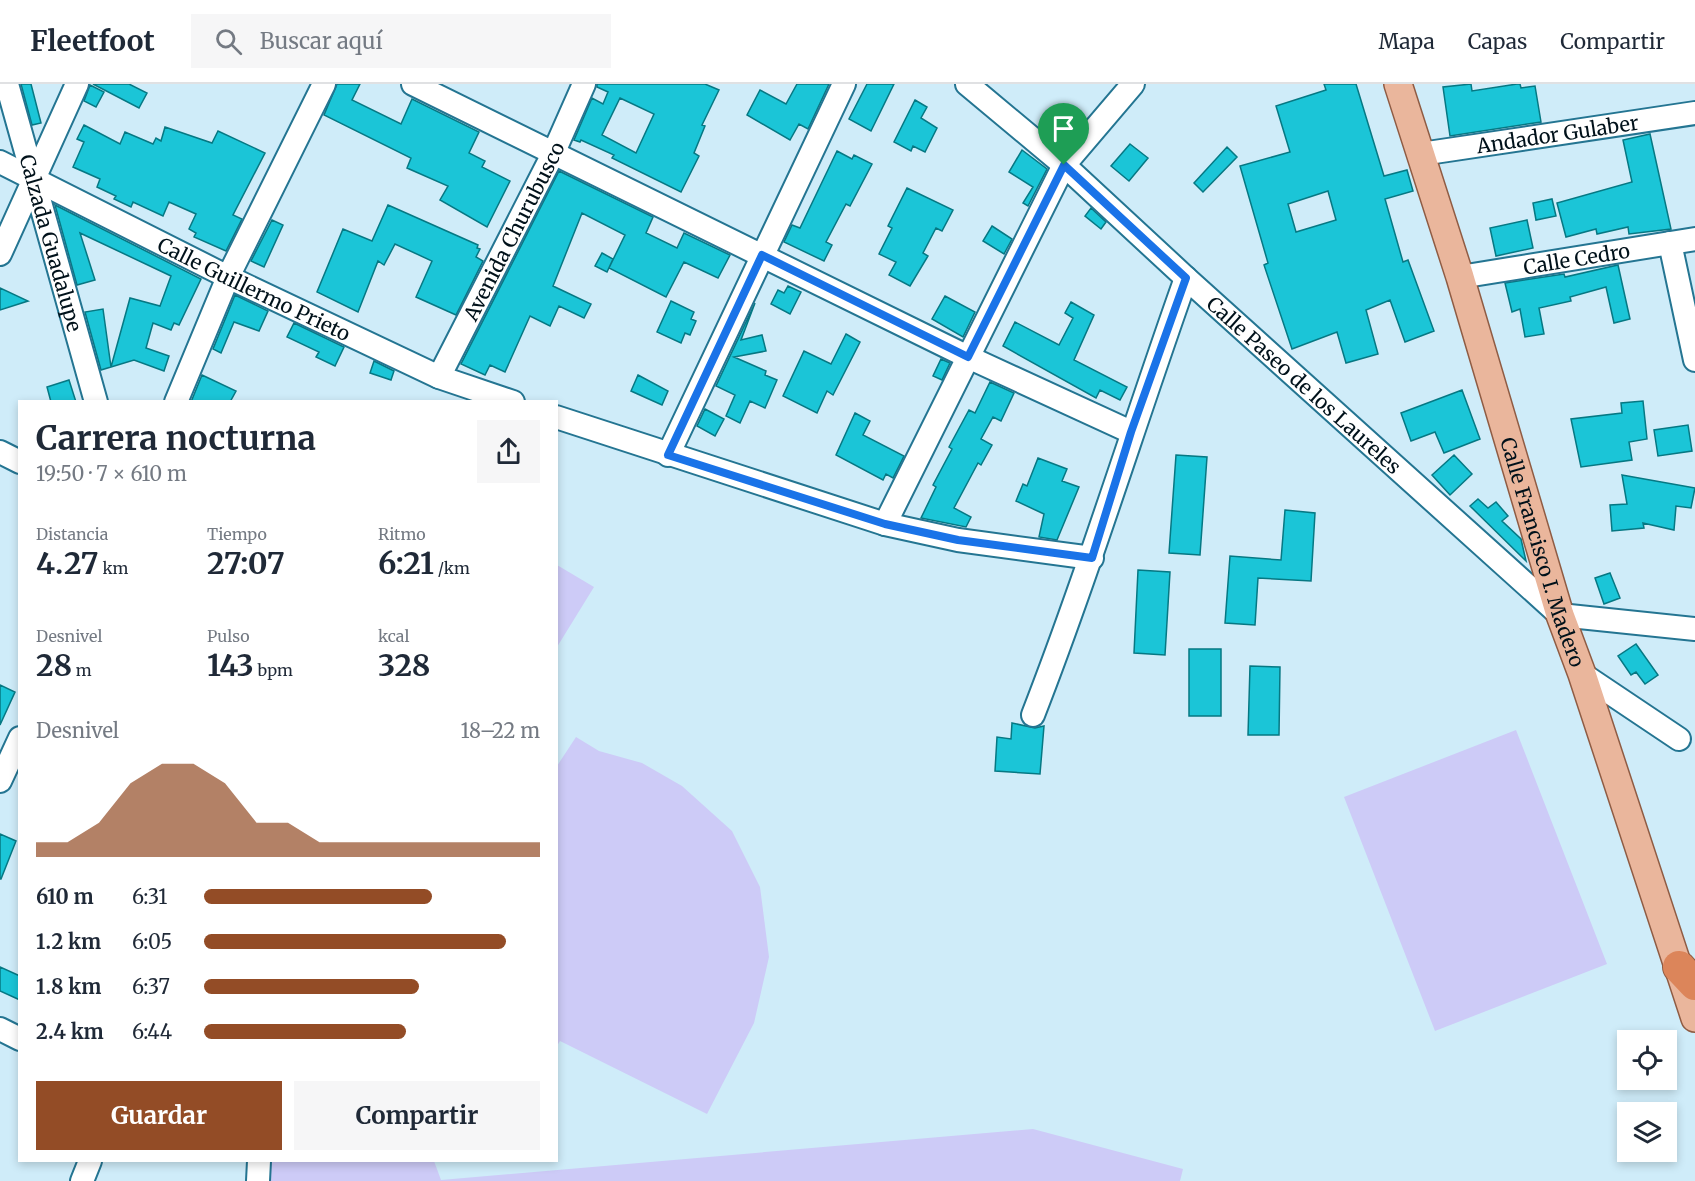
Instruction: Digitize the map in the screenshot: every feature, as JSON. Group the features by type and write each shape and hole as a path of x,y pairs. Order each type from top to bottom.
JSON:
{"main road":[{"name":"Calle Francisco I. Madero","path":"1398,84 1460,277 1560,615 1687,975 1695,1018"}],"street":[{"name":"Calzada Guadalupe","path":"7,84 95,400"},
{"path":"0,254 77,84"},
{"path":"177,400 228,277 324,84"},
{"path":"413,84 968,357 1131,432"},
{"name":"Avenida Churubusco","path":"439,377 553,154 584,84"},
{"path":"668,455 844,84"},
{"name":"Calle Paseo de los Laureles","path":"967,84 1064,165 1560,615"},
{"path":"885,524 1064,165 1133,84"},
{"name":"Andador Gulaber","path":"1421,154 1695,113"},
{"name":"Calle Guillermo Prieto","path":"0,162 34,177 228,277 439,377 507,400"},
{"name":"Calle Cedro","path":"1460,277 1695,238"},
{"path":"1670,243 1695,360"},
{"path":"1033,715 1092,558 1131,432 1186,278"},
{"path":"558,418 885,524 958,540 1092,558"},
{"path":"0,452 18,461"},
{"path":"1560,615 1695,629"},
{"path":"1582,674 1679,739"},
{"path":"0,781 14,741"},
{"path":"0,1029 18,1038"},
{"path":"82,1181 90,1162"},
{"path":"258,1181 259,1162"}],"shaded area":[{"path":"558,566 594,587 558,645"},
{"path":"1516,730 1607,964 1435,1031 1344,797"},
{"path":"576,737 599,751 642,763 682,786 732,831 760,887 769,957 754,1023 707,1114 560,1041 558,1044 558,764"},
{"path":"1033,1129 1183,1169 1180,1181 262,1181 261,1162 434,1162 441,1180"}],"building":[{"path":"21,84 31,84 41,123 32,125"},
{"path":"93,84 129,84 147,93 139,108"},
{"path":"337,84 360,84 352,100 401,124 412,99 479,132 469,153 485,161 482,167 510,181 487,227 440,200 448,186 407,168 411,158 324,115"},
{"path":"597,84 705,84 719,90 702,125 705,126 694,153 699,156 681,192 612,158 614,155 581,140 580,142 574,140 592,98 603,104 608,92 597,87","holes":["620,98 654,114 636,153 602,135"]},
{"path":"797,84 829,84 808,129 799,124 790,140 747,115 760,90 786,104"},
{"path":"867,84 894,84 871,131 849,119"},
{"path":"1324,84 1356,84 1384,176 1407,170 1413,191 1385,199 1403,262 1408,260 1434,331 1405,342 1390,300 1366,310 1378,354 1346,363 1337,332 1292,349 1264,265 1268,263 1240,166 1290,152 1276,106 1326,90","holes":["1328,191 1336,220 1296,232 1288,204"]},
{"path":"1471,84 1472,91 1517,84 1520,84 1521,88 1535,86 1541,122 1450,136 1443,87"},
{"path":"90,85 104,92 96,107 84,101"},
{"path":"915,100 927,107 921,118 937,128 925,152 913,146 911,151 894,142"},
{"path":"84,125 120,144 125,132 153,144 156,138 161,141 165,127 212,143 218,131 265,153 233,215 242,219 226,251 194,237 196,233 189,229 196,214 169,202 163,216 133,202 131,207 114,199 116,196 97,187 100,179 73,167 84,142 77,139"},
{"path":"1650,134 1671,229 1629,234 1628,227 1597,234 1596,229 1566,237 1557,203 1632,182 1623,140"},
{"path":"1130,144 1148,158 1129,181 1111,166"},
{"path":"1227,147 1237,157 1203,192 1194,183"},
{"path":"1022,150 1047,169 1028,206 1023,203 1033,187 1009,172"},
{"path":"837,151 852,159 854,155 872,164 850,206 846,204 826,242 832,245 824,261 784,242 792,225 800,228"},
{"path":"559,171 653,217 646,233 677,248 684,233 730,255 718,278 684,262 666,297 609,268 625,235 582,213 553,286 591,304 584,318 559,306 550,326 530,316 505,372 490,365 485,375 461,364"},
{"path":"907,188 953,210 942,231 936,228 923,253 928,256 910,286 889,275 896,262 879,254 892,228 888,226"},
{"path":"1552,199 1556,216 1536,220 1533,203"},
{"path":"55,205 201,279 179,325 174,323 171,330 153,323 146,348 169,356 164,371 134,360 111,367 130,298 160,306 171,276 80,233 95,280 77,285"},
{"path":"388,205 478,245 477,248 480,249 476,257 483,261 456,315 416,297 432,261 395,244 384,265 378,261 358,312 317,292 343,229 372,241"},
{"path":"1091,208 1106,222 1101,229 1085,216"},
{"path":"272,220 283,225 264,267 251,261"},
{"path":"1527,220 1533,248 1496,256 1490,228"},
{"path":"992,226 1012,239 1004,254 983,241"},
{"path":"602,253 613,259 607,272 595,266"},
{"path":"1618,265 1630,319 1614,323 1606,287 1570,297 1571,301 1539,308 1544,334 1525,337 1520,309 1512,312 1505,283 1564,274 1565,277"},
{"path":"788,286 801,292 790,314 771,304 778,290 784,293"},
{"path":"0,288 28,301 0,310"},
{"path":"235,295 268,311 259,331 234,322 221,353 213,349"},
{"path":"945,296 975,312 963,337 932,319"},
{"path":"671,301 694,312 691,319 696,321 690,335 685,333 681,343 657,332"},
{"path":"1071,302 1094,315 1074,360 1127,387 1120,400 1100,390 1096,398 1003,346 1015,322 1059,345 1073,318 1065,313"},
{"path":"755,303 741,340 762,335 766,351 734,357 766,371 765,375 777,380 765,408 750,401 740,423 726,416 735,395 716,386"},
{"path":"103,309 111,367 101,370 85,312"},
{"path":"294,323 344,347 335,366 316,357 319,352 287,337"},
{"path":"846,334 860,342 833,395 827,391 817,413 783,396 804,351 831,364"},
{"path":"941,359 950,363 942,380 933,376"},
{"path":"374,361 394,371 391,380 370,373"},
{"path":"202,375 236,391 231,400 192,400"},
{"path":"638,375 668,391 662,405 631,391"},
{"path":"69,380 75,400 50,400 47,387"},
{"path":"990,382 1014,393 1001,421 993,417 981,439 992,445 981,465 978,463 954,508 971,517 966,527 921,518 936,487 933,485 952,449 949,447 969,410 975,413"},
{"path":"1462,390 1480,439 1444,453 1435,432 1411,441 1401,413"},
{"path":"1643,401 1647,439 1629,442 1632,460 1581,467 1571,419 1622,413 1621,403"},
{"path":"705,409 724,419 715,436 697,426"},
{"path":"855,413 870,421 863,435 904,456 893,478 886,474 883,480 836,455"},
{"path":"1688,425 1692,451 1658,456 1654,430"},
{"path":"1176,455 1207,457 1200,555 1169,553"},
{"path":"1454,455 1472,474 1450,495 1432,475"},
{"path":"1038,458 1067,469 1062,481 1079,487 1057,540 1039,537 1044,514 1016,501 1023,484 1027,486"},
{"path":"1622,475 1695,488 1691,508 1676,506 1674,530 1643,523 1644,528 1612,531 1610,505 1627,504"},
{"path":"1478,499 1488,508 1496,502 1508,516 1502,521 1521,539 1526,561 1470,506"},
{"path":"1285,510 1315,513 1311,581 1258,578 1255,625 1225,623 1230,556 1281,560"},
{"path":"1138,570 1170,572 1165,655 1134,653"},
{"path":"1610,573 1620,598 1604,604 1595,578"},
{"path":"1636,644 1658,675 1645,684 1636,672 1631,675 1618,656"},
{"path":"1189,649 1221,649 1221,716 1189,716"},
{"path":"1250,666 1280,667 1279,735 1248,735"},
{"path":"0,685 15,692 0,725"},
{"path":"1012,723 1035,728 1044,726 1040,774 995,771 997,737 1011,739"},
{"path":"0,834 16,841 1,879 0,879"},
{"path":"0,967 18,975 18,999 0,991"}],"route":[{"path":"1064,165 1186,278 1131,432 1092,558 958,540 885,524 668,455 762,255 968,357 1064,165"}]}
